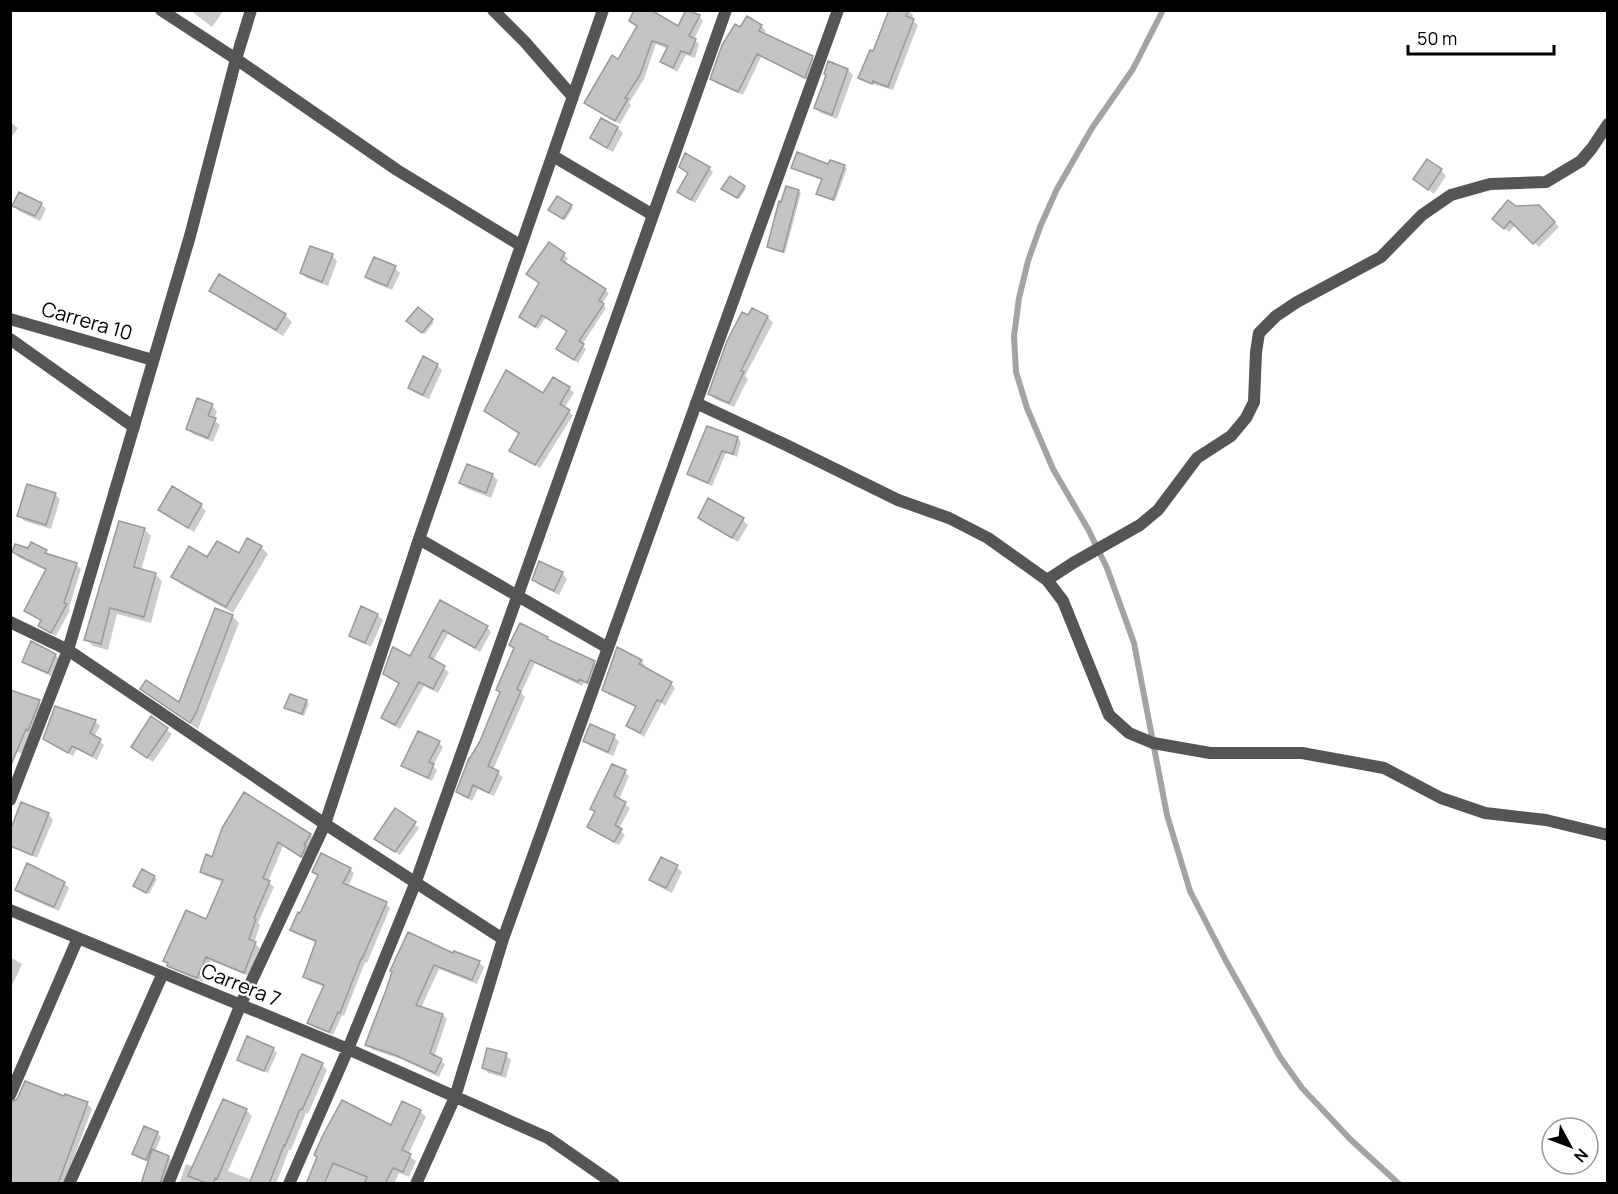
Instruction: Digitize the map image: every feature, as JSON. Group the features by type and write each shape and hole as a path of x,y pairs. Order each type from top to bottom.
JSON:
{"street":[{"path":"161,10 397,170 520,245"},
{"path":"10,800 68,650 190,236 251,10"},
{"path":"494,10 573,97"},
{"path":"168,1184 240,1006 325,824 419,539 603,10"},
{"path":"289,1184 416,884 726,10"},
{"path":"416,1184 455,1097 502,939 836,11"},
{"path":"1047,580 1140,525 1158,510 1197,458 1231,436 1239,427 1254,402 1259,333 1276,316 1297,302 1381,257 1422,215 1451,195 1490,184 1546,183 1581,161 1608,124"},
{"path":"553,156 653,215"},
{"name":"Carrera 10","path":"10,319 153,360"},
{"path":"10,339 134,427"},
{"path":"696,404 784,444 898,501 949,518 988,538 1047,580 1063,601 1109,715 1129,733 1153,743 1210,753 1302,753 1384,768 1441,798 1485,813 1546,820 1608,835"},
{"path":"419,539 608,648"},
{"path":"10,622 68,650 325,824 502,939"},
{"name":"Carrera 7","path":"10,910 348,1049 548,1138 614,1184"},
{"path":"10,1095 78,938"},
{"path":"69,1184 163,974"}],"building":[{"path":"634,10 651,10 678,26 686,10 700,15 689,36 696,39 690,54 681,51 673,68 660,62 668,46 652,41 640,75 625,98 628,99 615,121 584,103 612,55 618,59 637,26 629,21"},
{"path":"889,10 909,10 906,16 914,19 888,87 858,78 870,50 873,51"},
{"path":"747,16 762,25 759,31 813,56 805,78 757,54 738,92 710,79 722,45 735,24 740,27"},
{"path":"828,61 848,69 832,115 814,108 826,75 824,74"},
{"path":"601,118 618,127 607,148 590,138"},
{"path":"797,152 828,164 830,160 845,165 833,200 816,194 822,179 791,168"},
{"path":"685,153 710,167 691,200 677,192 688,173 679,167"},
{"path":"1427,159 1442,169 1428,190 1413,179"},
{"path":"730,176 745,186 737,198 721,189"},
{"path":"786,186 799,190 783,252 767,247 779,201 781,202"},
{"path":"19,192 42,203 35,216 12,206"},
{"path":"557,196 572,205 563,219 548,210"},
{"path":"1508,200 1516,206 1539,205 1555,222 1533,244 1510,221 1504,229 1492,219"},
{"path":"549,242 565,253 561,260 606,289 599,300 604,304 579,341 584,344 574,360 556,349 567,331 542,315 535,327 519,317 539,283 526,274"},
{"path":"310,246 333,254 322,282 300,273"},
{"path":"374,257 396,266 387,286 365,277"},
{"path":"219,274 286,314 276,330 209,291"},
{"path":"418,307 433,319 422,333 406,321"},
{"path":"752,308 768,316 741,371 744,372 729,403 708,394 727,341 742,312 748,315"},
{"path":"423,356 438,364 423,395 408,388"},
{"path":"506,370 543,393 553,377 570,387 560,404 570,410 535,465 509,451 519,433 484,411"},
{"path":"197,398 213,404 208,416 216,418 208,438 186,429"},
{"path":"707,426 738,437 733,454 722,451 708,483 687,474"},
{"path":"467,464 493,474 486,493 459,483"},
{"path":"27,484 56,493 46,525 17,516"},
{"path":"172,486 202,504 188,528 158,510"},
{"path":"708,498 744,518 732,538 698,518"},
{"path":"119,521 145,528 134,567 156,573 144,617 110,608 101,644 84,640"},
{"path":"247,538 262,546 226,607 171,577 189,546 207,557 217,541 239,553"},
{"path":"31,542 47,550 45,553 77,563 64,603 67,604 51,633 38,626 41,620 24,611 46,569 12,552 15,544 28,548"},
{"path":"539,561 563,572 554,591 532,580"},
{"path":"440,600 488,626 475,648 443,630 429,657 445,666 433,689 419,682 395,725 381,718 399,683 383,674 391,651 393,647 410,656"},
{"path":"361,606 378,614 365,643 349,636"},
{"path":"215,608 233,615 196,713 190,723 140,689 146,680 179,702"},
{"path":"520,623 548,637 547,639 595,661 587,683 579,679 578,682 530,660 517,689 521,691 488,766 499,771 489,793 473,785 468,798 456,792 500,692 496,690 514,648 509,645"},
{"path":"31,641 56,654 48,673 22,662"},
{"path":"617,647 642,660 639,664 672,682 661,702 657,700 640,733 626,726 636,706 602,690"},
{"path":"10,690 40,700 11,765"},
{"path":"290,694 307,700 302,714 284,708"},
{"path":"55,706 96,720 90,733 101,739 92,756 72,746 68,753 43,739"},
{"path":"151,716 168,728 147,758 131,747"},
{"path":"590,724 615,735 608,752 583,741"},
{"path":"418,731 440,741 429,762 434,764 428,778 401,766"},
{"path":"612,764 626,770 614,796 626,802 615,825 622,829 614,842 587,827 595,811 590,809"},
{"path":"244,792 311,834 304,845 306,846 301,857 278,842 263,878 270,881 254,918 256,919 249,939 256,942 244,973 206,957 197,978 167,966 168,963 163,961 186,910 206,919 223,880 200,872 206,854 212,857 222,828"},
{"path":"21,802 49,813 32,855 10,846 10,831"},
{"path":"395,808 416,822 395,852 374,839"},
{"path":"321,853 351,868 343,883 387,902 340,1013 338,1012 329,1032 307,1023 324,985 303,977 316,941 290,930 318,875 312,872"},
{"path":"661,857 678,865 666,888 649,880"},
{"path":"27,863 65,882 54,907 15,890"},
{"path":"142,869 155,876 146,893 133,886"},
{"path":"408,932 453,953 454,951 480,961 472,980 434,965 416,1005 443,1014 430,1053 442,1059 435,1073 395,1055 365,1045 386,990 392,972 390,971"},
{"path":"247,1036 274,1048 264,1071 237,1060"},
{"path":"487,1048 507,1053 501,1074 482,1068"},
{"path":"302,1054 323,1063 302,1110 300,1109 269,1184 249,1184"},
{"path":"25,1081 64,1096 65,1094 88,1102 58,1184 10,1184 10,1103 17,1099"},
{"path":"223,1099 247,1109 217,1179 215,1178 213,1184 209,1184 188,1176"},
{"path":"342,1100 391,1125 402,1101 421,1110 402,1150 411,1154 403,1172 393,1168 385,1184 364,1184 367,1177 333,1163 324,1184 306,1184 317,1157 314,1155"},
{"path":"144,1126 158,1132 146,1160 132,1154"},
{"path":"152,1149 169,1156 160,1184 141,1184"}],"waterway":[{"path":"1163,10 1133,69 1092,128 1057,189 1040,227 1028,261 1019,298 1014,336 1016,372 1027,408 1053,469 1088,529 1107,568 1134,643 1167,815 1190,891 1280,1057 1302,1088 1350,1139 1399,1184"}]}
